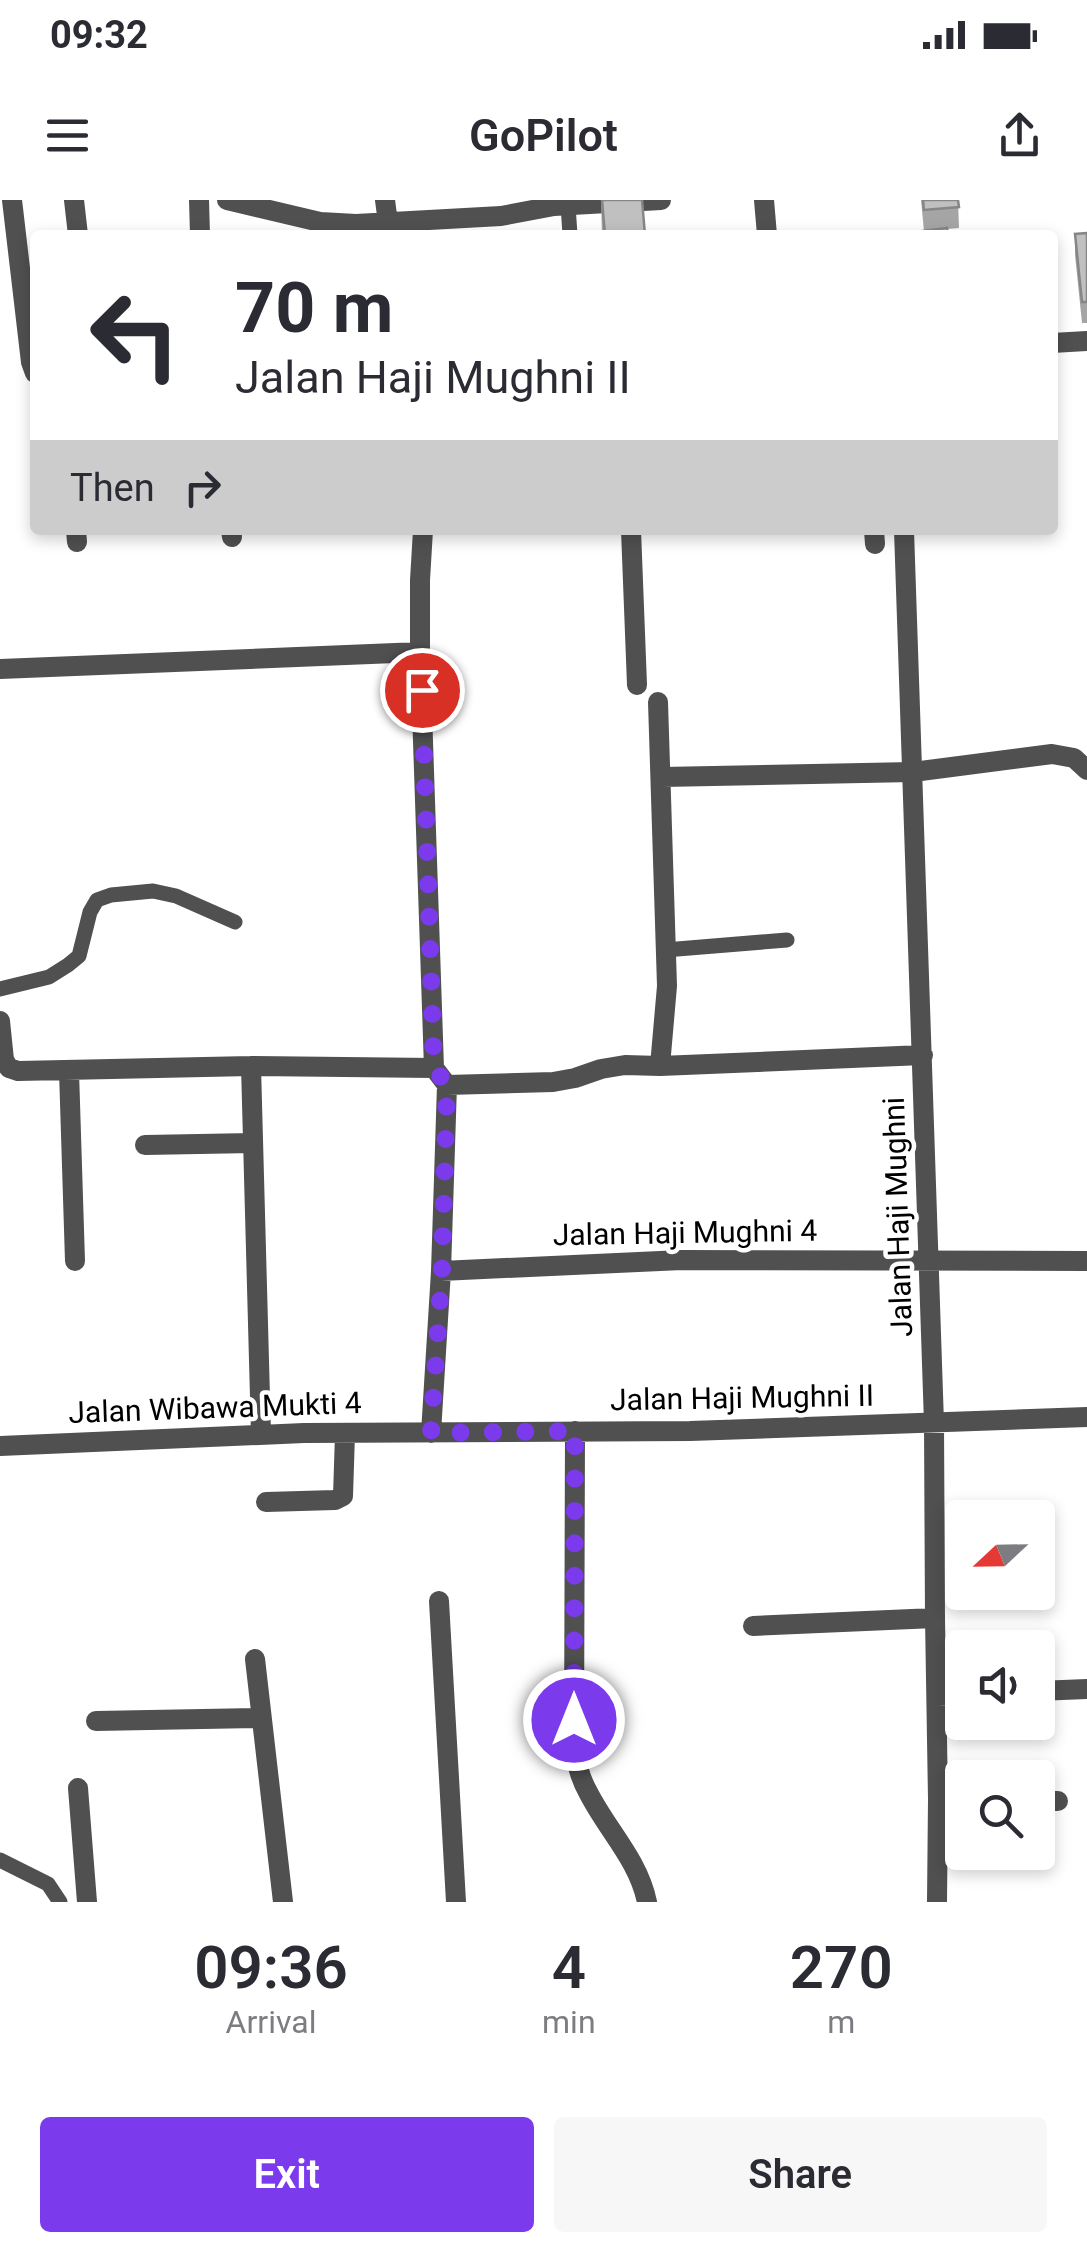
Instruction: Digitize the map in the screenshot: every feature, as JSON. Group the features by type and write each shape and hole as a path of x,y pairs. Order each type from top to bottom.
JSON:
{"street":[{"path":"12,200 30,353"},
{"path":"74,200 77,230"},
{"path":"199,200 200,230"},
{"path":"227,200 320,222 500,225 559,204 661,200"},
{"path":"385,200 388,223"},
{"path":"764,200 767,230"},
{"path":"1058,342 1087,340"},
{"path":"423,535 420,652 440,1076 442,1270 431,1433"},
{"path":"631,535 637,685"},
{"name":"Jalan Haji Mughni","path":"904,535 934,1423 937,1902"},
{"path":"0,670 420,652"},
{"path":"658,702 667,986 660,1066"},
{"path":"662,776 913,772 1052,754 1074,758 1087,770"},
{"path":"0,1021 4,1060 9,1068 32,1072 251,1066 553,1082 625,1065 923,1055"},
{"path":"251,1066 261,1434"},
{"path":"69,1071 75,1262"},
{"path":"145,1145 252,1143"},
{"name":"Jalan Haji Mughni 4","path":"442,1270 682,1260 1087,1262"},
{"name":"Jalan Haji Mughni II","path":"431,1433 690,1430 1087,1417"},
{"path":"575,1431 574,1748 588,1794 624,1847 647,1902"},
{"name":"Jalan Wibawa Mukti 4","path":"0,1446 261,1434 431,1433"},
{"path":"266,1502 336,1500 343,1496 345,1434"},
{"path":"439,1601 456,1902"},
{"path":"753,1626 934,1618"},
{"path":"255,1660 282,1902"},
{"path":"1055,1690 1087,1689"},
{"path":"938,1696 945,1696"},
{"path":"96,1721 262,1718"},
{"path":"78,1788 87,1902"},
{"path":"938,1799 945,1799"}],"lane":[{"path":"559,204 568,230"},
{"path":"0,990 49,977 79,956 90,912 97,900 111,895 153,891 176,896 235,922"},
{"path":"666,950 787,940"},
{"path":"0,1860 48,1884 60,1902"}],"building":[{"path":"602,200 642,200 645,230 605,230"},
{"path":"923,200 958,200 959,207 924,210"},
{"path":"1087,233 1087,302 1082,302 1075,234"}],"route":[{"path":"422,690 434,1068 447,1085 442,1270 431,1433 575,1431 574,1720"}]}
